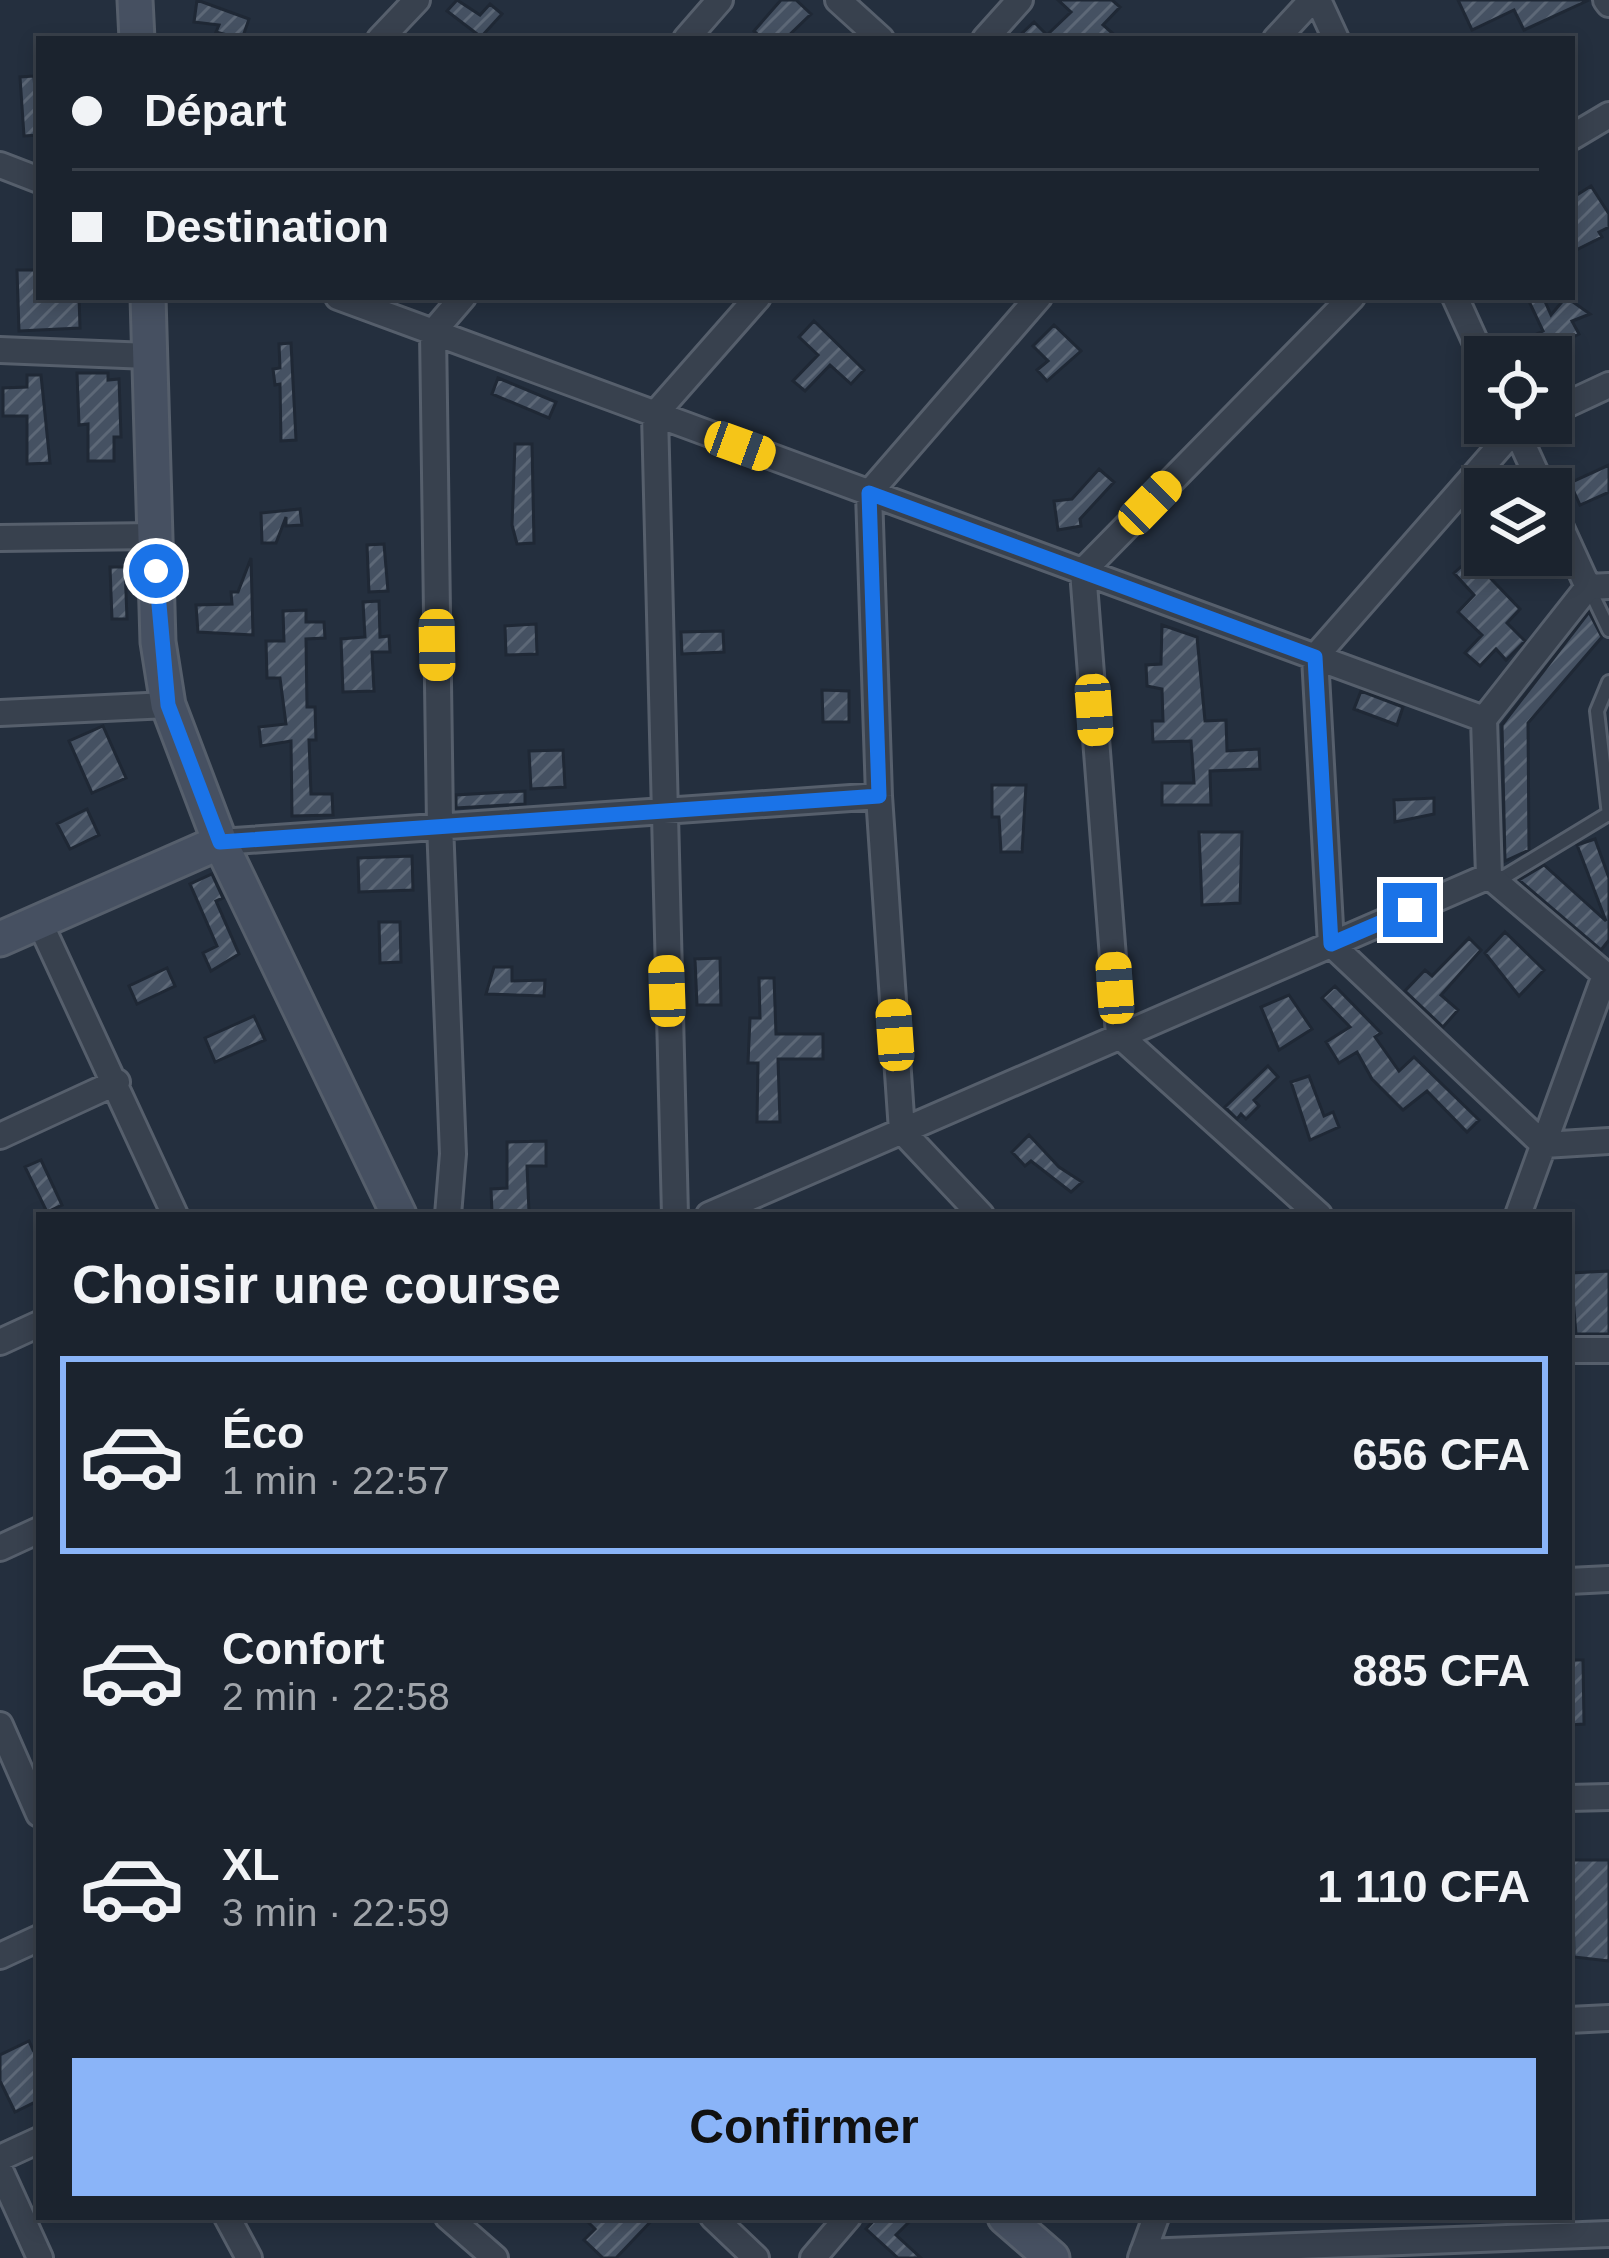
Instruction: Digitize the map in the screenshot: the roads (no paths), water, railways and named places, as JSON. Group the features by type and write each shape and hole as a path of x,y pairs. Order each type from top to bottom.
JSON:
{"main road":[{"path":"135,0 137,36"},
{"path":"148,300 158,642 168,705 220,842 398,1212"},
{"path":"0,939 220,842"},
{"path":"1008,2220 1052,2258"}],"street":[{"path":"383,36 417,0"},
{"path":"689,36 720,0"},
{"path":"838,0 878,36"},
{"path":"989,36 1020,0"},
{"path":"1279,36 1315,0 1334,36"},
{"path":"1575,135 1609,116"},
{"path":"0,165 36,179"},
{"path":"346,300 1484,719"},
{"path":"448,1212 453,1154 440,824 433,332 460,300"},
{"path":"675,1212 661,812 655,414 755,300"},
{"path":"978,1212 902,1131 879,796 869,493 1036,300"},
{"path":"1316,1212 1119,1035 1083,571 1349,300"},
{"path":"1456,300 1473,336"},
{"path":"0,350 149,356"},
{"path":"1572,402 1609,385"},
{"path":"1501,444 1315,657 1331,944 1544,1145 1609,1141"},
{"path":"0,538 154,536"},
{"path":"1519,1212 1607,973 1492,879 1484,719 1599,587 1572,541"},
{"path":"0,713 168,705"},
{"path":"220,842 879,796"},
{"path":"716,1212 1331,944 1492,879"},
{"path":"40,921 174,1212"},
{"path":"0,1136 117,1082"},
{"path":"0,1342 36,1325"},
{"path":"1572,1350 1609,1350"},
{"path":"0,1548 36,1531"},
{"path":"1572,1581 1609,1580"},
{"path":"0,1725 7,1758 36,1809"},
{"path":"1572,1798 1609,1797"},
{"path":"0,1956 36,1939"},
{"path":"1572,2020 1609,2018"},
{"path":"0,2158 36,2141"},
{"path":"0,2170 40,2258"},
{"path":"229,2220 249,2258"},
{"path":"451,2220 495,2258"},
{"path":"716,2220 756,2258"},
{"path":"813,2258 845,2220"},
{"path":"1155,2220 1142,2255 1609,2234"}],"lane":[{"path":"1599,587 1609,630"},
{"path":"1492,879 1608,815 1597,711 1609,682"}]}
